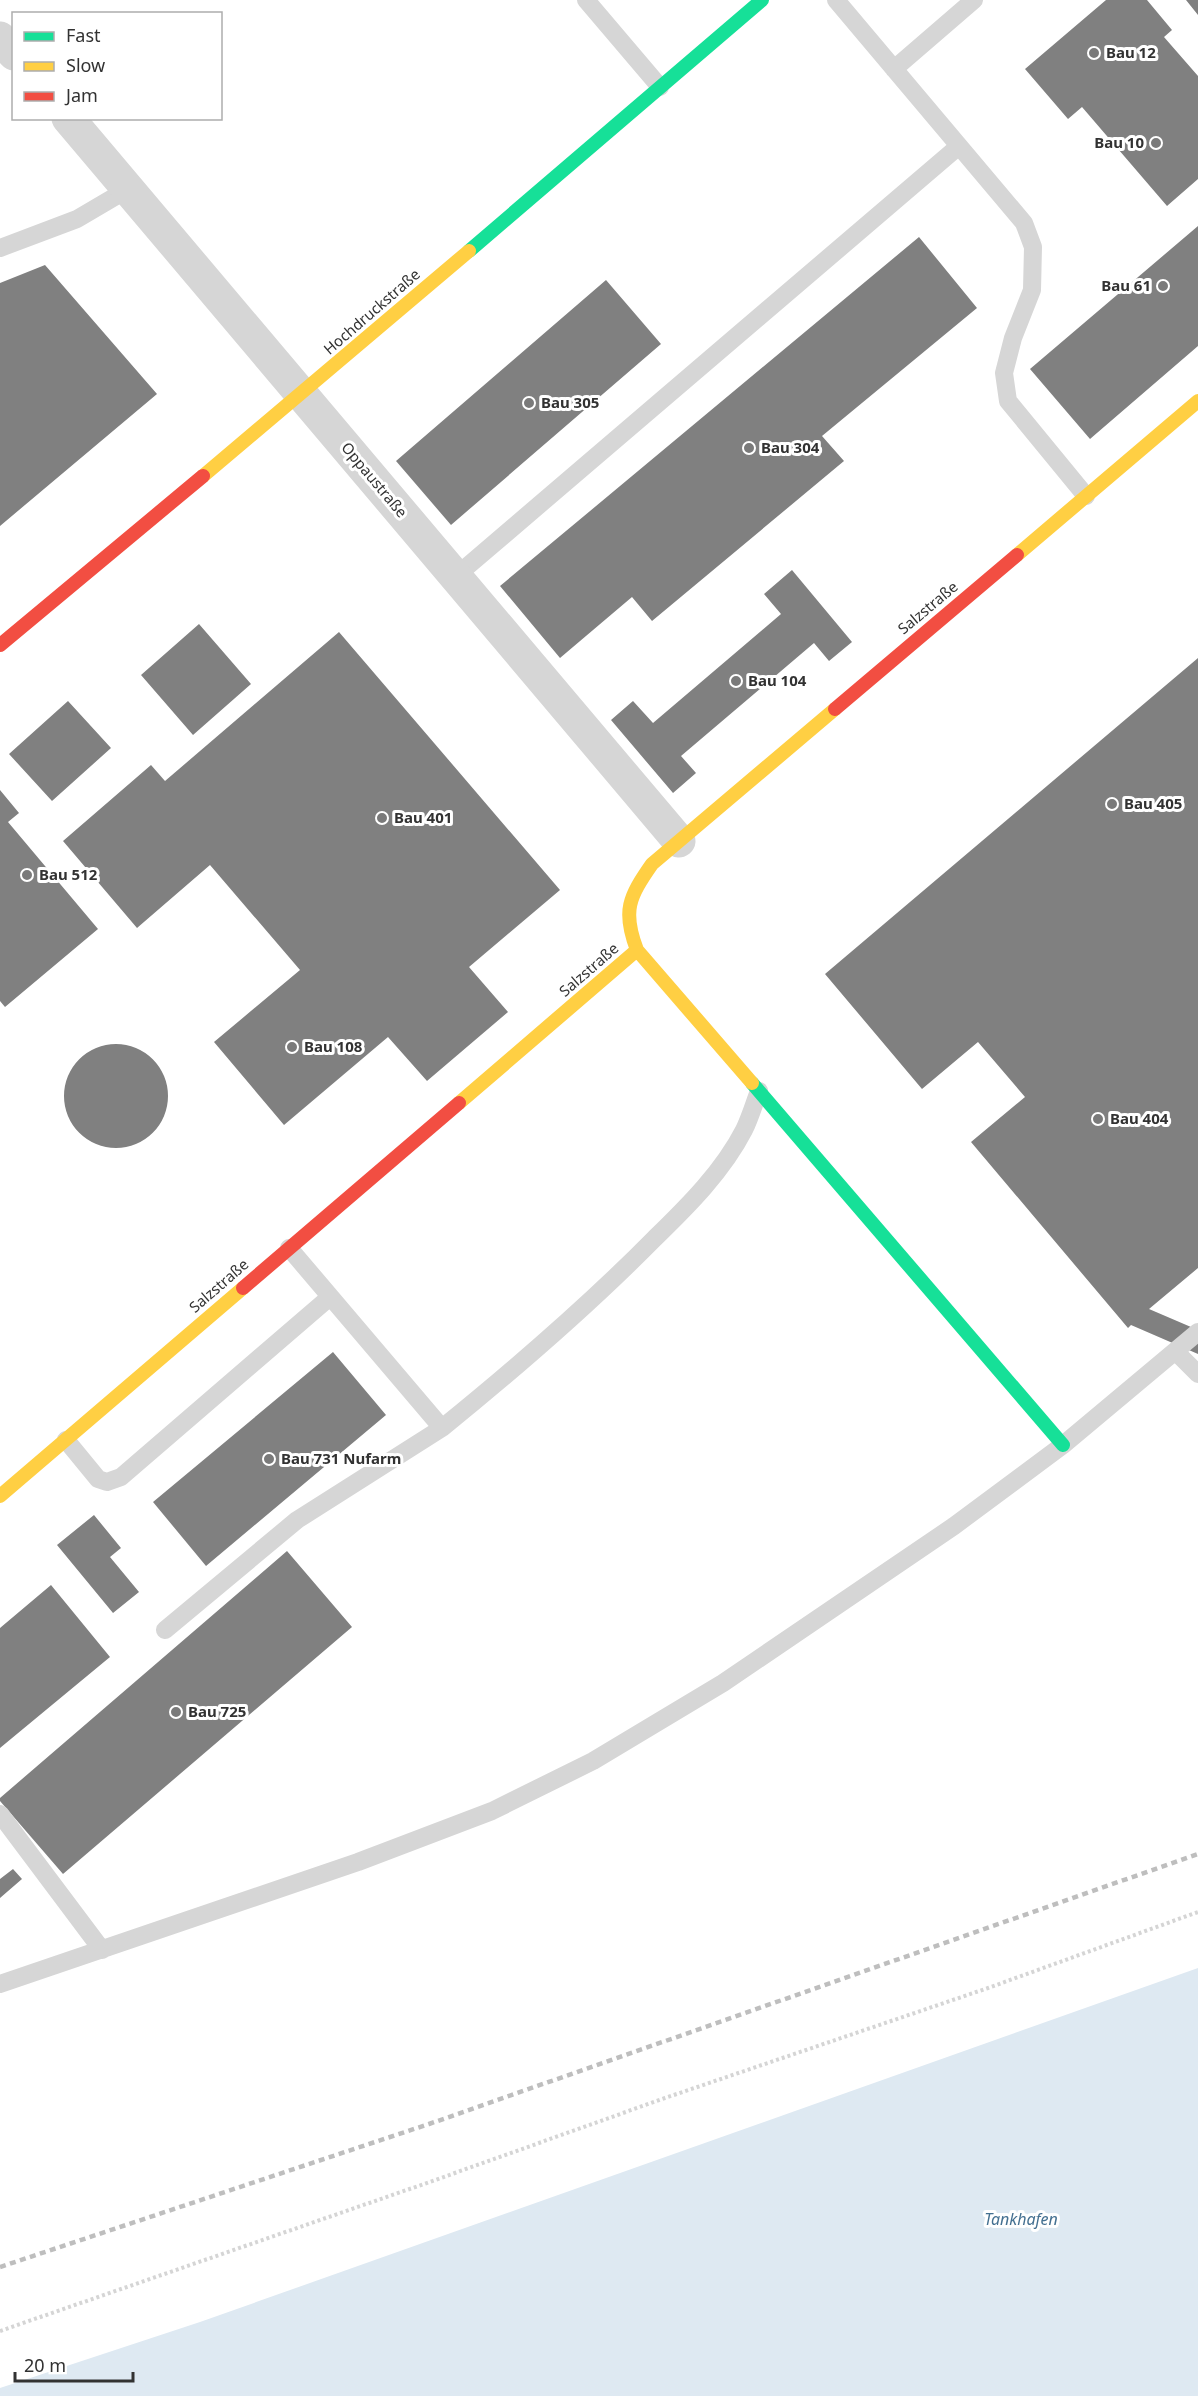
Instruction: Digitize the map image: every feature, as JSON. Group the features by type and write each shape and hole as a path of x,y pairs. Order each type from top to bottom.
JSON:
{"street":[{"name":"Hochdruckstraße","path":"0,645 302,394 762,0"},
{"path":"0,38 12,52"},
{"name":"Oppaustraße","path":"70,120 680,841"},
{"name":"Salzstraße","path":"0,1496 638,950 627,926 630,896 652,864 1198,401"},
{"path":"638,950 1063,1445"}],"lane":[{"path":"586,0 660,87"},
{"path":"836,0 1024,223 1033,247 1032,290 1013,338 1004,373 1008,401 1086,496"},
{"path":"894,69 974,0"},
{"path":"456,576 959,146"},
{"path":"0,248 77,219 128,189"},
{"path":"165,1630 297,1520 442,1428 545,1342 616,1278 714,1176 744,1130 759,1092"},
{"path":"289,1248 442,1428"},
{"path":"66,1440 98,1479 107,1482 121,1477 330,1297"},
{"path":"0,1984 358,1862 480,1816 593,1761 723,1683 954,1526 1063,1445 1198,1332"},
{"path":"1175,1351 1198,1374"},
{"path":"0,1814 102,1950"}],"path":[{"path":"0,2331 380,2200 665,2098 988,1988 1198,1912"}],"water":[{"name":"Tankhafen","path":"1198,1968 1198,2396 0,2396 0,2388 200,2322"}],"building":[{"path":"1106,0 1147,0 1172,30 1164,37 1198,76 1198,179 1167,206 1082,107 1068,119 1025,69"},
{"path":"1186,0 1198,0 1198,15"},
{"name":"Bau 61","path":"1198,226 1198,346 1090,439 1030,369"},
{"name":"Bau 304","path":"919,237 977,308 822,436 844,461 652,621 632,597 560,658 500,586"},
{"path":"45,265 157,394 0,526 0,283"},
{"name":"Bau 305","path":"606,280 661,344 451,525 396,461"},
{"name":"Bau 104","path":"792,570 852,642 829,661 814,643 681,756 696,773 673,793 611,720 633,701 653,723 781,614 764,594"},
{"path":"199,624 251,684 193,735 141,675"},
{"path":"339,632 560,890 469,967 508,1012 427,1081 388,1037 284,1125 214,1042 300,970 210,865 137,928 63,841 151,765 165,781"},
{"name":"Bau 405","path":"1198,658 1198,1268 1149,1309 1198,1330 1198,1354 1131,1325 1128,1328 971,1142 1025,1097 978,1042 922,1089 825,974"},
{"path":"68,701 111,748 52,801 9,754"},
{"name":"Bau 512","path":"0,790 19,813 8,822 98,929 5,1007 0,1001"},
{"path":"116,1044 136,1048 145,1053 159,1067 164,1076 168,1096 164,1116 159,1125 145,1139 136,1144 116,1148 96,1144 87,1139 73,1125 68,1116 64,1096 68,1076 73,1067 87,1053 96,1048"},
{"name":"Bau 731 Nufarm","path":"333,1352 386,1415 206,1566 153,1502"},
{"path":"94,1515 121,1548 110,1557 139,1592 113,1613 57,1545"},
{"name":"Bau 725","path":"287,1551 352,1627 63,1874 0,1801 0,1798"},
{"path":"51,1585 110,1657 0,1748 0,1628"},
{"path":"13,1869 22,1879 0,1898 0,1879"}],"railway":[{"path":"0,2267 429,2124 1198,1854"}],"traffic: fast":[{"path":"469,251 762,0"},
{"path":"752,1083 1063,1445"}],"traffic: slow":[{"path":"203,476 469,251"},
{"path":"1017,555 1198,401"},
{"path":"752,1083 637,950 630,925 630,905 633,895 652,864 835,709"},
{"path":"459,1103 637,950"},
{"path":"0,1496 243,1288"}],"traffic: jam":[{"path":"0,645 203,476"},
{"path":"835,709 1017,555"},
{"path":"243,1288 459,1103"}],"place":[{"name":"Bau 12","path":"1094,53"},
{"name":"Bau 10","path":"1156,143"},
{"name":"Bau 61","path":"1163,286"},
{"name":"Bau 305","path":"529,403"},
{"name":"Bau 304","path":"749,448"},
{"name":"Bau 104","path":"736,681"},
{"name":"Bau 405","path":"1112,804"},
{"name":"Bau 401","path":"382,818"},
{"name":"Bau 512","path":"27,875"},
{"name":"Bau 108","path":"292,1047"},
{"name":"Bau 404","path":"1098,1119"},
{"name":"Bau 731 Nufarm","path":"269,1459"},
{"name":"Bau 725","path":"176,1712"}]}
